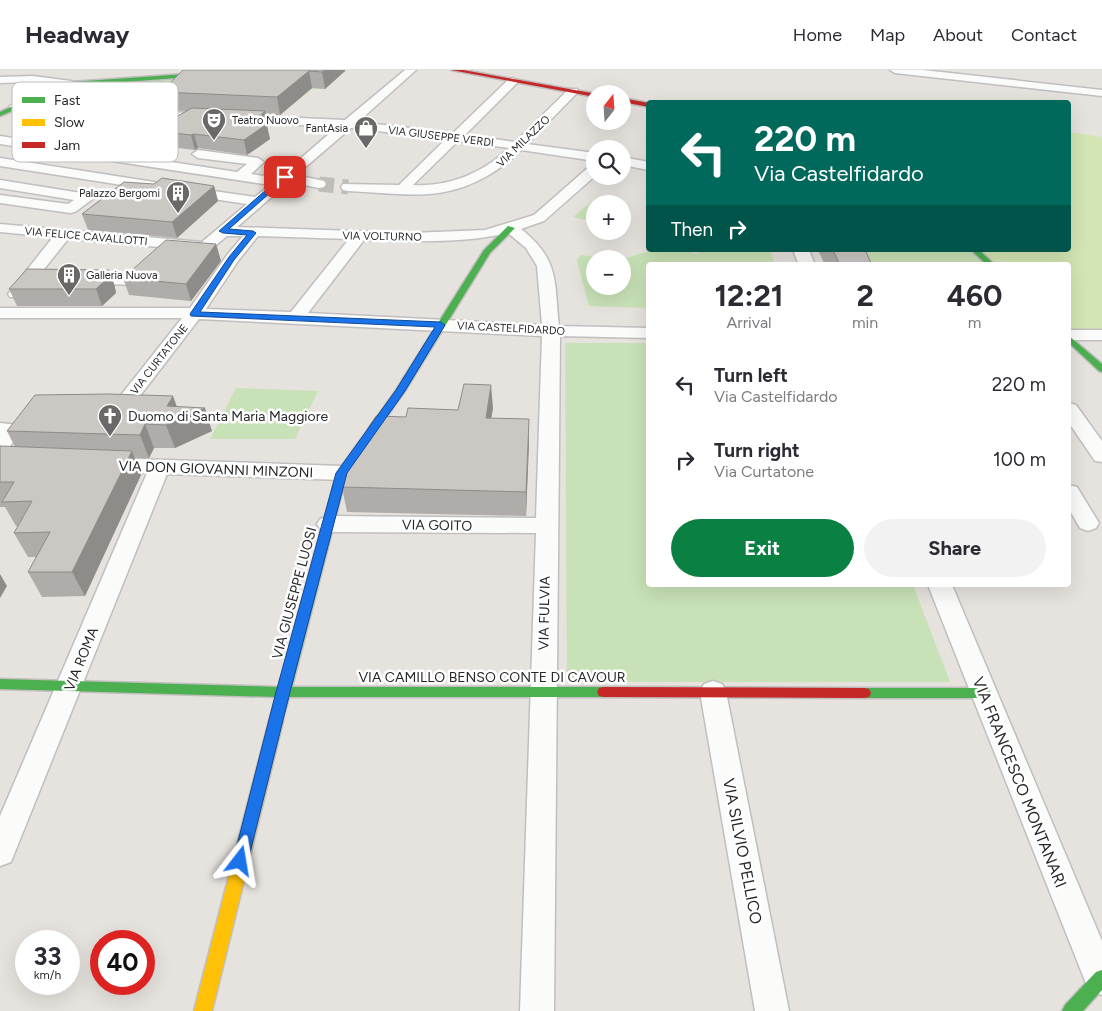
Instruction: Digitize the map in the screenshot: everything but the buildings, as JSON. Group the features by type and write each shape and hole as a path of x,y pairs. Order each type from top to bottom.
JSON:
{"street":[{"name":"VIA FELICE CAVALLOTTI","path":"0,228 205,247 411,70"},
{"path":"454,70 586,94"},
{"path":"895,70 940,72 1043,82 1102,93"},
{"path":"85,82 229,74"},
{"path":"0,80 33,79 56,82"},
{"path":"402,190 513,81"},
{"name":"VIA MILAZZO","path":"348,187 402,190 445,187 482,175 496,167 573,92"},
{"path":"631,102 646,104"},
{"path":"0,114 12,108"},
{"name":"VIA GIUSEPPE VERDI","path":"178,115 347,124 586,156"},
{"path":"178,124 193,116"},
{"path":"0,160 12,153"},
{"path":"187,153 258,162 240,176"},
{"path":"0,160 21,165 257,202"},
{"path":"147,162 240,176 319,184"},
{"path":"631,163 646,166"},
{"path":"0,179 21,165"},
{"name":"VIA VOLTURNO","path":"223,231 411,237 484,234 511,228 539,218 586,177"},
{"path":"0,184 87,198 70,209 0,200"},
{"path":"0,314 27,279 56,234 72,215 70,209"},
{"name":"VIA GIUSEPPE LUOSI","path":"203,1011 283,692 342,473 400,391 487,252 511,228"},
{"name":"VIA FULVIA","path":"511,228 532,244 545,266 551,331 537,1011"},
{"name":"VIA CURTATONE","path":"90,410 119,410 194,314 232,258 253,233"},
{"path":"296,317 359,236"},
{"path":"100,313 172,244"},
{"path":"977,252 988,262"},
{"path":"66,280 146,269"},
{"path":"27,279 46,279"},
{"name":"VIA CASTELFIDARDO","path":"0,314 194,314 296,317 551,331 646,333"},
{"path":"1071,335 1102,335"},
{"path":"1071,341 1102,368"},
{"path":"1071,412 1102,456"},
{"path":"0,446 13,425"},
{"name":"VIA DON GIOVANNI MINZONI","path":"91,465 342,473"},
{"name":"VIA ROMA","path":"0,852 160,466"},
{"path":"1071,496 1086,524"},
{"name":"VIA GOITO","path":"328,524 546,526"},
{"name":"VIA FRANCESCO MONTANARI","path":"941,587 1102,978"},
{"name":"VIA CAMILLO BENSO CONTE DI CAVOUR","path":"0,684 283,692 984,693"},
{"name":"VIA SILVIO PELLICO","path":"713,692 772,1011"},
{"path":"1071,1011 1102,978"}],"green space":[{"path":"311,70 346,70 325,89 312,89 286,110 214,118 178,116 178,82 135,82"},
{"path":"1071,132 1102,137 1102,332 1071,332 1071,262 992,262 981,252 1071,252"},
{"path":"586,206 586,220 573,217"},
{"path":"646,252 690,252 697,254 699,252 771,252 774,262 646,262 646,308 589,306 586,295 631,295 631,257"},
{"path":"819,252 976,252 987,262 824,262"},
{"path":"580,255 586,256 586,295 577,261"},
{"path":"565,343 646,343 646,587 914,587 950,682 567,682"},
{"path":"236,388 318,391 295,439 210,439"}],"tunnel":[{"path":"319,184 348,187"}],"traffic: fast":[{"path":"100,82 214,74"},
{"path":"0,114 12,108"},
{"path":"276,721 342,473 400,391 487,252 511,228"},
{"path":"977,252 988,262"},
{"path":"1071,341 1102,369"},
{"path":"0,684 283,692 604,692"},
{"path":"864,693 984,693"},
{"path":"1071,1011 1102,978"}],"traffic: slow":[{"path":"203,1011 276,721"}],"traffic: jam":[{"path":"454,70 586,93"},
{"path":"631,102 646,104"},
{"path":"604,692 864,693"}],"place":[{"name":"Teatro Nuovo","path":"214,141"},
{"name":"FantAsia","path":"366,149"},
{"name":"Palazzo Bergomi","path":"178,214"},
{"name":"Galleria Nuova","path":"69,296"},
{"name":"Duomo di Santa Maria Maggiore","path":"110,437"}],"route":[{"path":"240,861 342,473 400,391 441,325 296,317 194,314 232,258 253,233 223,231 285,177"}]}
